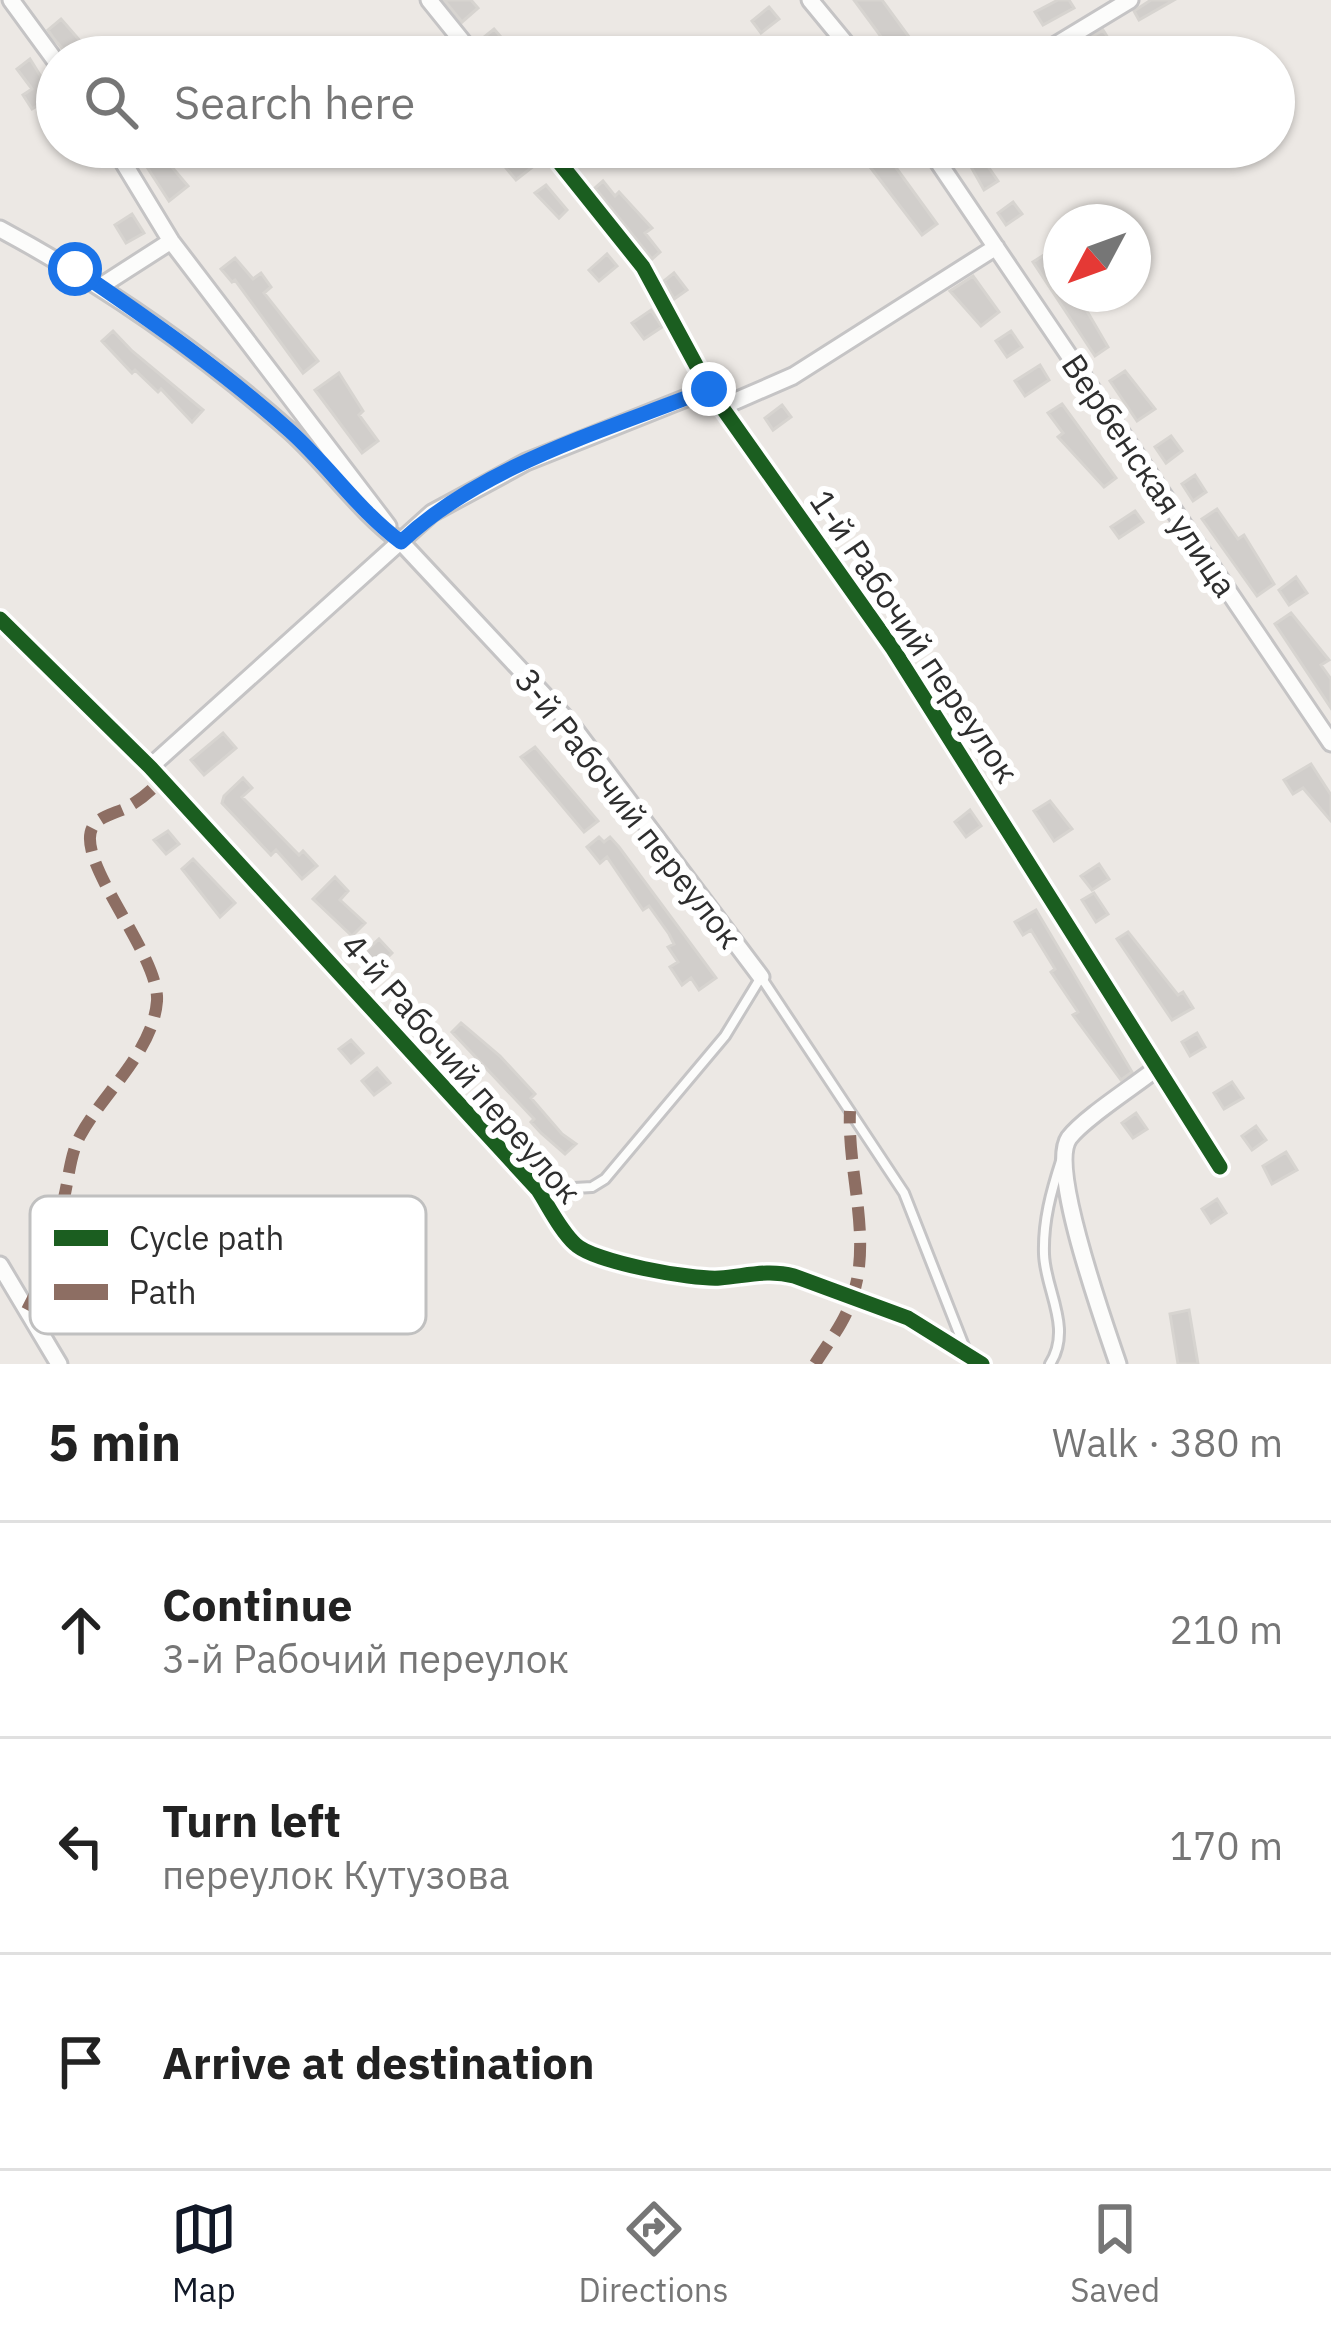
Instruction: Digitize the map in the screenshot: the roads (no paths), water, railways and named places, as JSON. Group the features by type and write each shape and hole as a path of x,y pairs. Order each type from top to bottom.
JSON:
{"street":[{"path":"11,0 37,36"},
{"path":"429,0 458,36"},
{"path":"809,0 839,36"},
{"path":"1071,36 1130,0"},
{"path":"127,168 171,241 401,542"},
{"name":"1-й Рабочий переулок","path":"564,168 643,267 709,389 892,650 1220,1167"},
{"name":"Вербенская улица","path":"942,168 1331,743"},
{"name":"3-й Рабочий переулок","path":"0,229 100,286 245,391 296,436 369,518 401,542 571,723 761,977"},
{"path":"100,286 171,241"},
{"path":"724,406 793,376 996,247"},
{"path":"150,767 452,500 526,462 709,389"},
{"name":"4-й Рабочий переулок","path":"0,619 150,767 538,1190 574,1243 586,1252 668,1276 719,1278 775,1271 794,1276 908,1318 974,1359"},
{"path":"1118,1364 1061,1160 1069,1138 1157,1068"},
{"path":"0,1265 30,1315"},
{"path":"41,1334 59,1364"}],"lane":[{"path":"538,1190 592,1187 605,1179 725,1036 761,977 904,1193 974,1359"},
{"path":"1050,1364 1059,1333 1044,1262 1043,1231 1061,1160"}]}
